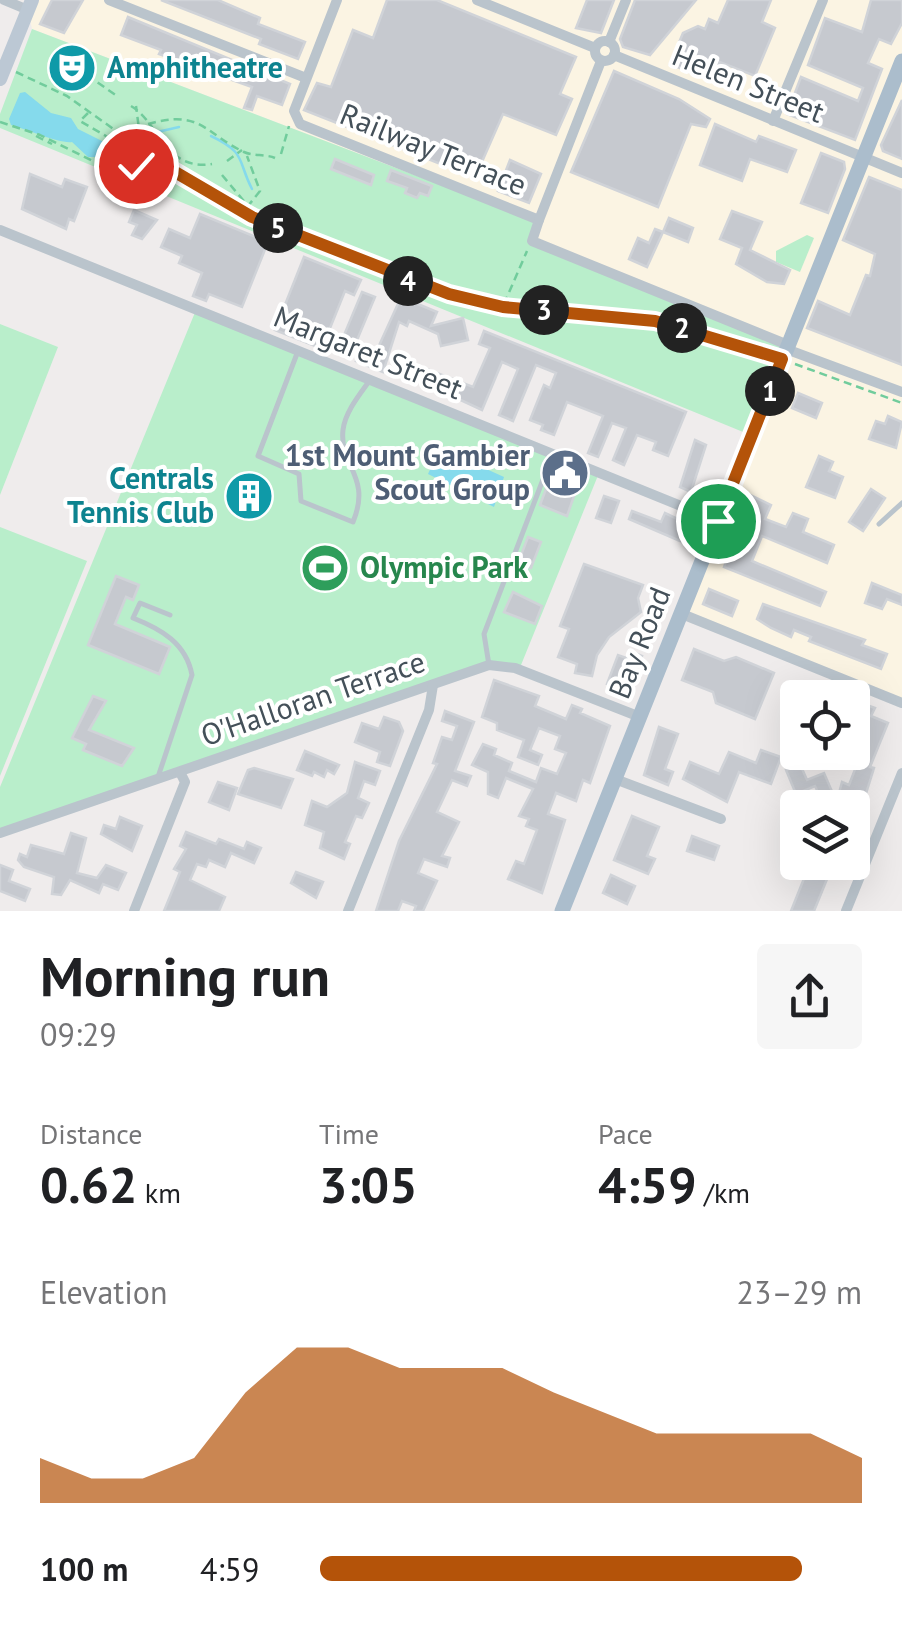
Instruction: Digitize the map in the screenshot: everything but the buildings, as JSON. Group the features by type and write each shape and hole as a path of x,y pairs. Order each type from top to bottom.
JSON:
{"main road":[{"name":"Bay Road","path":"562,911 863,158 898,84 902,62"}],"street":[{"path":"2,73 30,5 4,0"},
{"path":"109,0 306,78"},
{"name":"Railway Terrace","path":"336,0 294,110 300,124 540,220 532,241 786,351 902,392"},
{"path":"477,0 595,48 601,61"},
{"path":"540,220 601,61 614,55 609,42 626,0"},
{"path":"773,121 823,0"},
{"path":"595,48 609,42"},
{"name":"Helen Street","path":"614,55 902,173"},
{"name":"Margaret Street","path":"0,230 718,521"},
{"path":"682,614 902,703"},
{"path":"490,665 515,668 640,717"},
{"name":"O'Halloran Terrace","path":"0,834 490,665"},
{"path":"348,911 429,710 432,685"},
{"path":"134,911 186,782 180,772"},
{"path":"846,911 902,773"},
{"path":"616,778 721,820"}],"lane":[{"path":"298,351 258,456 300,474 301,501 352,522 362,498 342,431 370,380"},
{"path":"490,665 484,634 553,454"},
{"path":"879,524 902,503"},
{"path":"157,780 192,675 189,662 166,631 134,618 140,603 170,615"}],"path":[{"path":"2,73 67,96 202,192 405,280 503,307 655,321 786,351 902,402"},
{"path":"86,74 118,96"},
{"path":"89,112 80,121 106,136 120,154 128,154 139,129 134,106 160,144 192,163 212,164"},
{"path":"281,154 294,110"},
{"path":"148,124 182,119 206,127 244,152 276,158"},
{"path":"0,122 36,134 105,168 136,166 146,155"},
{"path":"227,161 244,152"},
{"path":"222,175 248,206 255,203 260,192 244,152"},
{"path":"503,307 532,241"}],"shaded area":[{"path":"32,0 902,0 902,701 870,688 870,680 849,680 682,614 782,359 527,243 535,221 32,29 28,10"}],"green space":[{"path":"32,29 535,221 528,243 784,346 748,434 0,128 0,114"},
{"path":"807,235 814,238 800,272 776,262 776,251"},
{"name":"Olympic Park","path":"196,310 599,473 519,670 502,664 0,833 0,787"},
{"path":"0,324 58,347 0,495"},
{"path":"0,527 87,561 0,776"}],"water":[{"path":"25,92 51,113 71,118 78,129 106,143 110,157 88,157 72,142 11,125 9,119 20,93"},
{"path":"440,448 504,477 494,507 428,474"}],"waterway":[{"path":"110,157 124,160 153,133 179,127"},
{"path":"211,136 236,153 252,189"}],"place":[{"name":"Amphitheatre","path":"72,68"},
{"name":"1st Mount Gambier Scout Group","path":"565,473"},
{"name":"Centrals Tennis Club","path":"249,496"},
{"name":"Olympic Park","path":"325,568"}],"route":[{"path":"136,166 146,155 202,192 252,217 449,294 503,307 655,321 720,337 782,359 718,521"}]}
